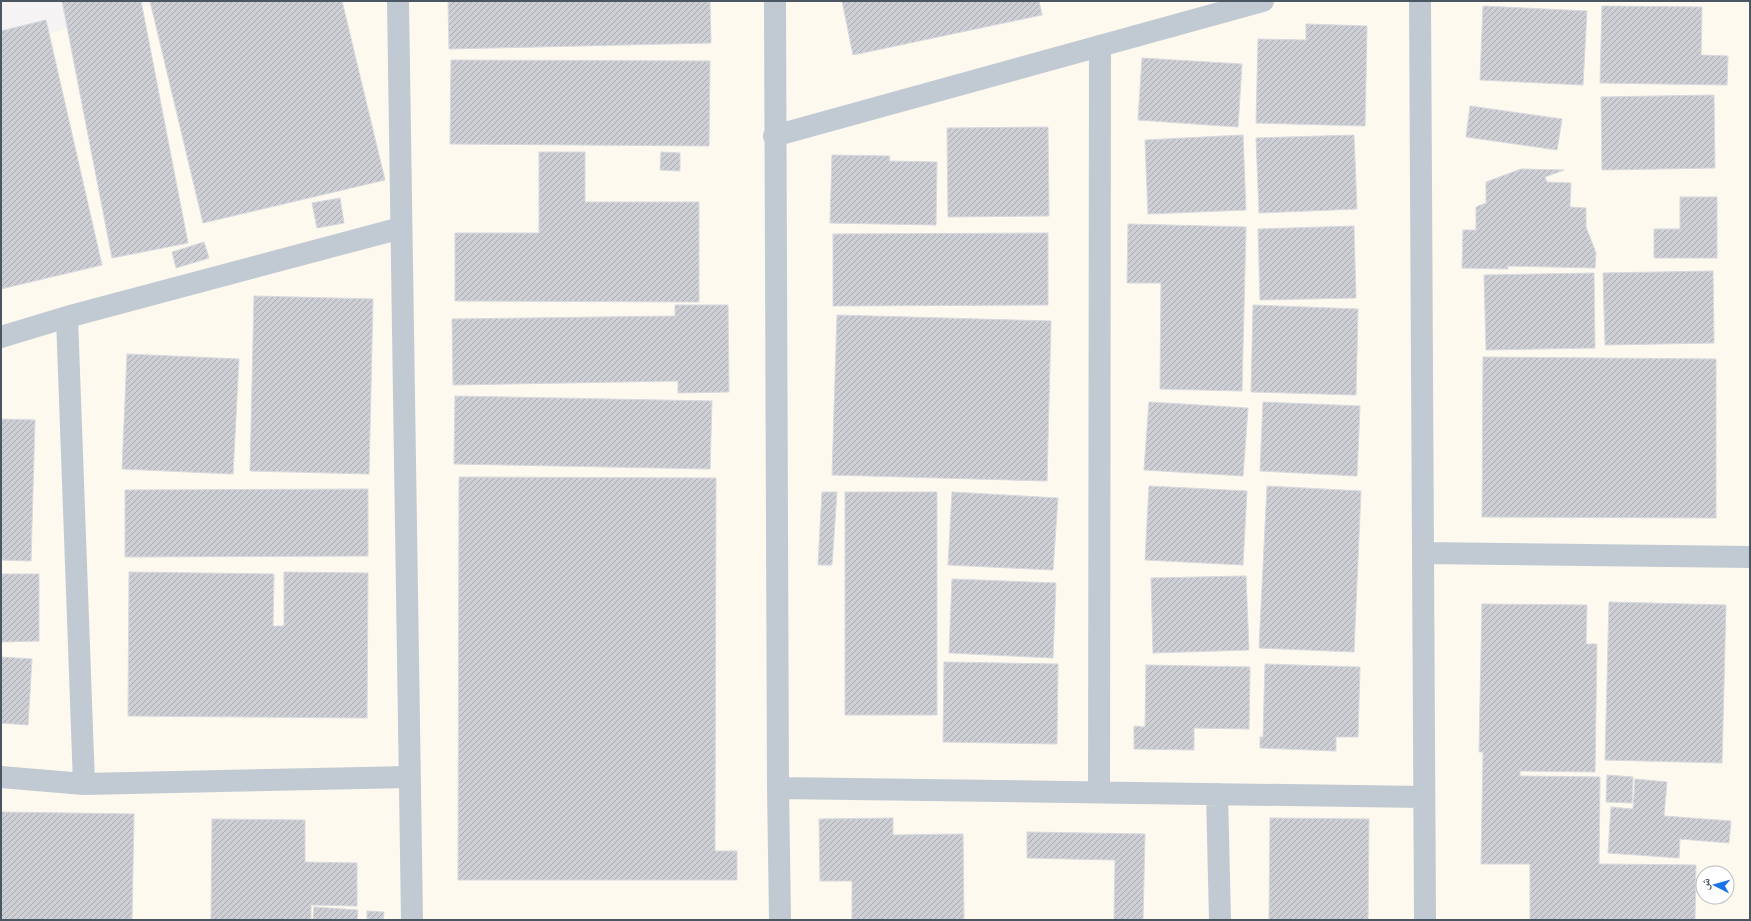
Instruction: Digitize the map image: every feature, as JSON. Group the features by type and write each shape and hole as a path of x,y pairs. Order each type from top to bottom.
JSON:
{"street":[{"path":"398,1 412,920"},
{"path":"775,1 774,136 780,920"},
{"path":"774,136 1263,1"},
{"path":"1420,1 1425,920"},
{"path":"1099,792 1100,47"},
{"path":"1,337 67,317 401,228"},
{"path":"67,317 84,784"},
{"path":"1423,553 1750,557"},
{"path":"1,777 84,784 410,777"},
{"path":"778,788 1424,797"},
{"path":"1217,794 1220,920"}],"shaded area":[{"path":"164,1 1750,1 1750,920 1,920 1,47"}],"building":[{"path":"62,1 141,1 188,243 112,258"},
{"path":"150,1 342,1 385,180 203,223"},
{"path":"448,1 710,1 711,43 449,49"},
{"path":"842,1 1039,1 1042,15 853,55"},
{"path":"1483,6 1587,11 1583,85 1480,80"},
{"path":"1602,6 1702,7 1701,55 1728,56 1727,85 1600,83"},
{"path":"46,20 102,265 1,289 1,31"},
{"path":"1306,24 1367,26 1365,126 1256,123 1258,39 1306,40"},
{"path":"1142,58 1242,64 1238,127 1138,120"},
{"path":"451,60 710,61 709,146 450,144"},
{"path":"1714,95 1715,168 1602,170 1601,97"},
{"path":"1470,106 1562,119 1557,150 1466,137"},
{"path":"1048,127 1049,216 948,217 947,128"},
{"path":"1243,135 1246,210 1148,214 1145,140"},
{"path":"1354,135 1357,209 1259,213 1256,138"},
{"path":"539,152 585,152 585,202 699,202 699,302 455,301 455,233 539,233"},
{"path":"661,152 680,153 680,171 660,170"},
{"path":"832,155 890,156 889,161 937,162 936,225 830,223"},
{"path":"1521,169 1564,170 1545,177 1547,182 1571,183 1570,207 1586,208 1586,227 1596,253 1595,268 1508,266 1508,269 1462,268 1463,230 1476,230 1476,207 1486,203 1486,182"},
{"path":"1680,197 1717,197 1717,258 1654,258 1654,229 1680,229"},
{"path":"340,198 344,223 317,228 312,203"},
{"path":"1128,224 1246,227 1242,391 1160,389 1161,283 1127,283"},
{"path":"1354,226 1356,298 1260,300 1258,229"},
{"path":"1048,233 1048,305 833,306 833,234"},
{"path":"204,242 209,258 176,268 172,252"},
{"path":"1713,271 1714,343 1605,345 1603,273"},
{"path":"1594,273 1595,348 1486,350 1484,275"},
{"path":"254,296 373,299 369,474 250,471"},
{"path":"675,305 728,305 729,392 678,393 678,381 453,385 452,319 675,316"},
{"path":"1253,305 1358,309 1356,395 1251,392"},
{"path":"837,315 1051,321 1047,481 832,475"},
{"path":"127,354 239,359 233,474 122,469"},
{"path":"1483,357 1716,359 1716,518 1482,517"},
{"path":"455,396 712,401 710,469 454,464"},
{"path":"1149,402 1248,408 1243,476 1144,470"},
{"path":"1263,402 1360,406 1357,476 1260,471"},
{"path":"1,419 35,420 31,561 1,560"},
{"path":"459,477 716,478 715,851 737,851 737,880 458,880"},
{"path":"1149,486 1247,491 1243,565 1145,560"},
{"path":"1267,486 1361,491 1354,652 1259,648"},
{"path":"368,489 368,556 125,557 125,490"},
{"path":"822,492 837,492 832,565 818,565"},
{"path":"845,492 937,492 937,715 845,715"},
{"path":"952,492 1058,498 1053,570 948,565"},
{"path":"129,572 274,574 273,626 284,626 284,572 368,573 367,718 128,716"},
{"path":"1,574 39,574 39,641 1,642"},
{"path":"1246,576 1249,650 1153,653 1151,578"},
{"path":"952,579 1056,583 1053,658 949,653"},
{"path":"1609,602 1726,605 1722,763 1605,760"},
{"path":"1482,604 1587,605 1586,644 1597,644 1595,772 1520,771 1520,776 1600,777 1599,864 1696,865 1695,920 1530,920 1530,864 1481,864 1483,752 1479,752"},
{"path":"1,657 32,659 28,725 1,723"},
{"path":"944,662 1058,664 1057,744 943,742"},
{"path":"1265,664 1360,667 1358,737 1336,737 1336,751 1260,748 1260,737 1263,737"},
{"path":"1146,665 1250,667 1249,729 1194,728 1194,750 1134,749 1134,726 1145,727"},
{"path":"1607,775 1633,777 1632,803 1606,802"},
{"path":"1635,779 1667,782 1664,816 1731,821 1729,843 1680,839 1679,858 1608,853 1611,807 1633,809"},
{"path":"1,812 134,814 132,920 1,920"},
{"path":"893,818 893,835 963,834 964,920 852,920 852,881 820,881 819,819"},
{"path":"1270,818 1369,819 1368,920 1269,920"},
{"path":"212,819 305,820 305,862 357,863 357,906 311,905 311,920 211,920"},
{"path":"1027,832 1145,834 1143,920 1114,920 1115,860 1027,858"},
{"path":"314,907 358,910 357,920 313,920"},
{"path":"367,911 384,912 383,920 367,920"}]}
